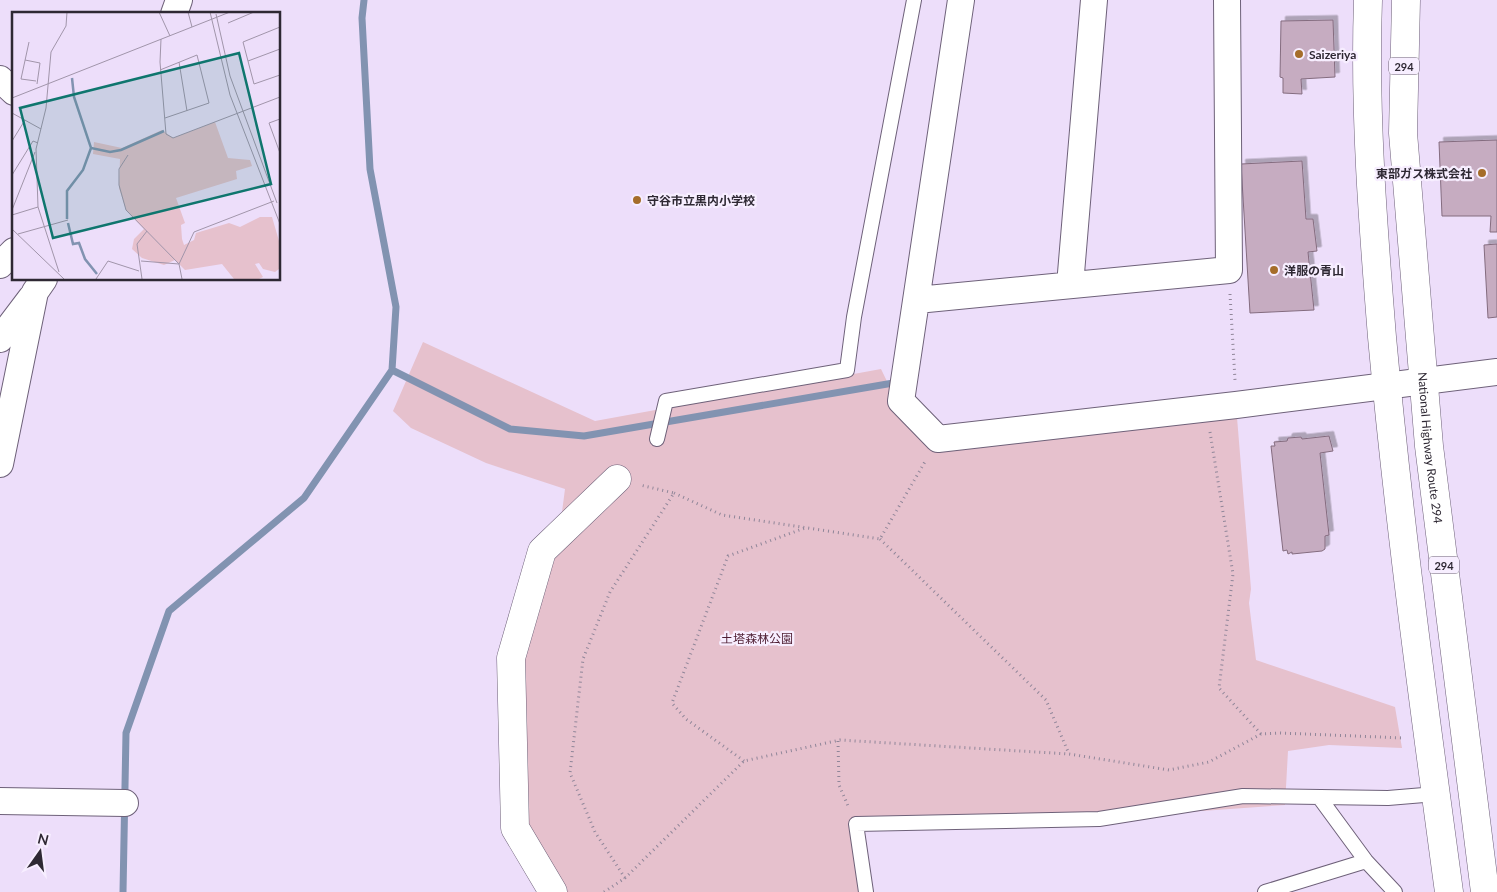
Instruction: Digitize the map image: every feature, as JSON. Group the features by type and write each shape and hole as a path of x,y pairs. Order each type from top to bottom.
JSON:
{"main road":[{"path":"1368,0 1367,37 1374,247 1387,385 1413,615 1449,892"},
{"name":"National Highway Route 294","path":"1406,0 1403,133 1423,380 1429,446 1485,892"},
{"path":"553,892 515,828 511,658 542,551 617,479"}],"street":[{"path":"175,12 179,0"},
{"path":"961,0 901,401 938,439 1236,405 1497,372"},
{"path":"1070,285 1094,0"},
{"path":"917,300 1229,270 1227,0"},
{"path":"0,265 12,253"},
{"path":"0,339 40,286"},
{"path":"0,464 40,286"},
{"path":"0,801 125,802"}],"lane":[{"path":"657,440 666,401 847,370 854,318 914,0"},
{"path":"866,892 856,824 1099,818 1242,796 1388,798 1436,794"},
{"path":"1319,797 1366,861 1395,892"},
{"path":"1265,892 1366,861"}],"path":[{"path":"1229,270 1236,405"},
{"path":"1208,408 1233,574 1218,688 1262,734"},
{"path":"880,539 938,439"},
{"path":"617,479 674,493 722,515 880,539 1046,700 1069,754"},
{"path":"625,878 595,832 570,774 583,659 610,592 674,493"},
{"path":"744,761 686,719 672,703 728,556 806,528"},
{"path":"604,892 625,878 744,761 838,741 1069,754 1169,770 1209,762 1262,734 1410,738"},
{"path":"838,741 839,785 856,824"}],"green space":[{"name":"土塔森林公園","path":"423,342 595,421 881,369 897,402 938,439 1236,405 1251,589 1249,603 1256,660 1395,707 1402,748 1329,745 1288,751 1285,805 1033,823 857,830 865,892 553,892 515,828 512,673 559,535 565,489 486,463 411,428 393,411"}],"building":[{"path":"1333,20 1335,77 1301,79 1302,94 1283,93 1283,78 1280,77 1281,21"},
{"path":"1497,140 1497,232 1490,232 1491,216 1442,216 1439,142"},
{"path":"1302,161 1306,219 1313,219 1317,251 1308,252 1314,310 1250,313 1241,164"},
{"path":"1497,244 1497,317 1488,318 1484,245"},
{"path":"1329,436 1333,451 1320,453 1329,535 1325,536 1325,549 1322,551 1292,554 1292,552 1288,554 1287,550 1283,551 1271,446 1275,446 1274,442 1287,441 1288,438 1301,437 1302,439"}],"waterway":[{"path":"364,0 362,18 370,169 396,307 392,370 510,429 584,436 899,382"},
{"path":"123,892 126,733 169,611 304,498 392,370"}],"place":[{"name":"Saizeriya","path":"1299,54"},
{"name":"東部ガス株式会社","path":"1482,173"},
{"name":"守谷市立黒内小学校","path":"637,200"},
{"name":"洋服の青山","path":"1274,270"}]}
